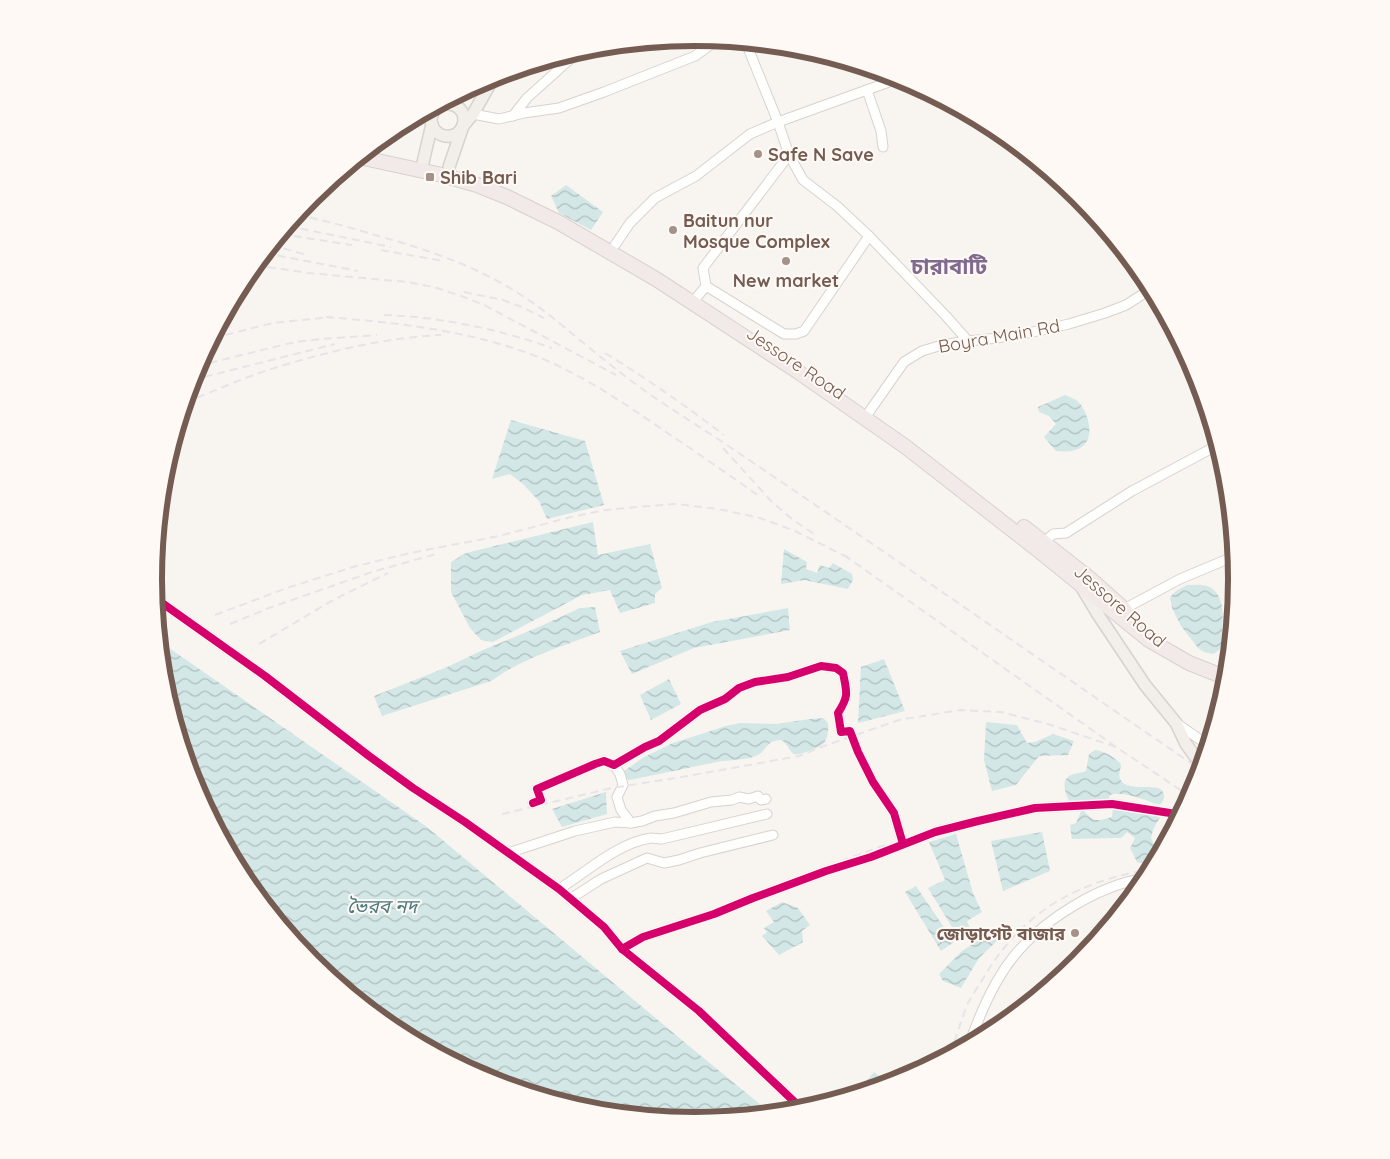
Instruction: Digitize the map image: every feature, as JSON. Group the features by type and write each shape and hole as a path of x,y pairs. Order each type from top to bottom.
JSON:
{"highway":[{"name":"Jessore Road","path":"375,152 422,166 507,197 558,222 656,279 797,371 906,447 1149,640 1179,657 1219,676"},
{"path":"367,158 422,166"},
{"name":"Jessore Road","path":"422,166 449,167 509,188 559,213 701,292 912,442 1044,542 1179,657"}],"main road":[{"path":"430,118 437,132 445,136 454,135 473,114 487,89"},
{"path":"449,167 464,120 461,111 452,105"},
{"path":"422,166 430,118"},
{"path":"1067,560 1097,613 1145,685 1176,723 1186,744 1197,759"}],"street":[{"path":"473,114 499,119 559,108 695,56 708,46"},
{"path":"749,49 789,155 803,180 837,206 869,236 928,296 968,341"},
{"path":"512,116 527,98 568,62"},
{"path":"615,245 630,223 655,198 696,176 750,134 887,83"},
{"path":"867,90 881,131 883,147"},
{"path":"789,155 703,268 701,292 784,334 796,334 804,331 869,236"},
{"name":"Boyra Main Rd","path":"869,412 904,362 922,352 935,347 1033,332 1068,324 1126,305 1144,293"},
{"path":"1044,542 1053,534 1066,533 1132,491 1212,448"},
{"path":"1124,609 1180,579 1227,559"},
{"path":"163,603 265,676 368,756 559,889 604,927 622,949 699,1011 796,1103"},
{"path":"614,764 660,741 700,710 725,698 739,688 755,682 788,677 821,666 836,668 842,673 846,686 846,700 838,713 841,732 850,731 858,752 894,813 903,844"},
{"path":"1176,723 1203,741"},
{"path":"534,804 541,800 537,789 604,761 614,764 620,774 624,785 617,797 621,810 631,823"},
{"path":"508,853 575,831 615,822 642,822 655,816 739,797 750,798 758,796 760,800 766,799"},
{"path":"622,949 643,937 714,914 826,871 935,832 978,821 1035,808 1112,804 1170,814"},
{"path":"559,889 606,857 631,845 652,838 662,838 768,814"},
{"path":"570,899 602,879 647,858 664,863 773,835"},
{"path":"973,1034 993,986 1014,956 1039,931 1067,909 1098,893 1135,880"}],"water":[{"path":"566,185 603,212 591,230 559,213 551,196"},
{"path":"1065,395 1076,400 1084,409 1088,422 1089,436 1083,446 1077,449 1056,451 1044,437 1056,424 1049,416 1039,412 1038,407"},
{"path":"511,420 585,441 604,505 547,519 539,501 523,484 510,474 492,479"},
{"path":"593,522 598,555 650,544 662,588 655,594 655,603 620,613 610,590 582,595 493,642 481,640 470,628 451,592 451,562 466,553"},
{"path":"784,549 807,562 806,569 817,573 820,565 829,568 833,563 852,574 853,580 848,589 804,580 781,584"},
{"path":"1187,585 1207,586 1214,590 1222,604 1221,648 1213,654 1198,648 1181,626 1172,608 1170,597"},
{"path":"595,607 600,632 530,659 491,681 382,716 374,696 445,668 580,608"},
{"path":"788,608 790,630 694,648 632,674 620,651 712,622"},
{"name":"ভৈরব নদ","path":"166,646 427,827 765,1108 730,1112 660,1112 591,1103 557,1095 491,1072 459,1058 428,1041 370,1003 318,957 294,931 272,904 233,846 202,784 190,751 172,684"},
{"path":"884,659 905,711 858,723 861,667"},
{"path":"669,679 681,704 651,720 640,695"},
{"path":"823,718 828,726 825,742 805,752 794,754 786,743 781,740 771,743 761,753 749,758 722,761 630,780 625,776 624,771 644,757 673,743 726,726 740,723 776,724"},
{"path":"986,722 1017,725 1027,743 1035,742 1053,734 1074,741 1068,755 1039,756 1016,785 992,791 984,760"},
{"path":"1095,750 1109,755 1121,764 1119,777 1123,783 1132,786 1161,789 1164,795 1161,804 1155,804 1123,794 1110,795 1108,800 1070,802 1064,786 1065,782 1070,776 1086,771 1089,754"},
{"path":"606,792 607,814 562,827 552,809"},
{"path":"1113,807 1161,815 1151,838 1156,848 1145,864 1137,862 1130,848 1135,838 1127,832 1121,838 1072,839 1070,825 1076,823 1082,809 1095,820 1112,817"},
{"path":"1042,832 1050,871 1003,891 991,841"},
{"path":"956,834 973,893 982,912 967,921 971,931 958,937 928,888 945,880 929,842"},
{"path":"916,886 954,942 941,951 905,892"},
{"path":"782,902 798,908 810,925 802,931 803,942 779,955 762,936 767,932 764,928 774,922 766,911"},
{"path":"994,930 1000,938 979,958 961,988 943,981 939,974 962,951"},
{"path":"874,1072 882,1078 866,1084 863,1085"}],"railway":[{"path":"305,217 346,226 431,252 484,274 518,293 653,397 839,521 1195,766"},
{"path":"295,227 391,247"},
{"path":"288,235 352,245"},
{"path":"278,247 307,255"},
{"path":"381,250 443,261"},
{"path":"272,254 358,271"},
{"path":"264,266 308,273 407,282 434,287 486,306 616,375"},
{"path":"464,292 503,300 544,318"},
{"path":"384,315 427,318 469,325 511,335 552,348"},
{"path":"326,317 374,321 446,331 493,342 537,356 576,375 614,397 759,496"},
{"path":"221,336 273,323 331,317"},
{"path":"208,363 295,342 377,335"},
{"path":"193,399 258,374 311,357 397,339 441,335"},
{"path":"201,378 335,344"},
{"path":"605,353 666,392 724,435"},
{"path":"723,448 772,502 792,519 817,536"},
{"path":"215,615 287,588 353,567 410,553 499,536 571,517 606,510 636,507 676,504 718,509 760,518 795,531 849,558"},
{"path":"230,624 269,608 372,572 436,554"},
{"path":"844,555 1116,747 1184,792"},
{"path":"259,644 333,600 388,573"},
{"path":"502,814 612,788 799,756 899,720 960,710 1001,712 1048,724 1116,747"},
{"path":"622,944 879,847 1020,808 1115,803 1175,811"},
{"path":"954,1046 968,1003 999,954 1016,934 1035,917 1077,891 1125,874 1141,871"}],"cycle path":[{"path":"163,603 265,676 413,788 465,822 559,889 604,927 622,949 699,1011 796,1103"},
{"path":"533,803 541,800 537,789 604,761 614,765 659,741 700,710 725,699 739,688 755,682 788,677 821,666 836,668 843,673 846,694 838,713 841,732 850,731 873,782 894,813 903,844"},
{"path":"622,949 643,937 714,914 826,871 871,857 935,832 978,821 1035,808 1112,804 1170,813"}],"place":[{"name":"Safe N Save","path":"758,154"},
{"name":"Shib Bari","path":"430,177"},
{"name":"Baitun nur Mosque Complex","path":"673,230"},
{"name":"New market","path":"786,261"},
{"name":"জোড়াগেট বাজার","path":"1075,933"}],"district":[{"name":"চারাবাটি","path":"949,266"}]}
